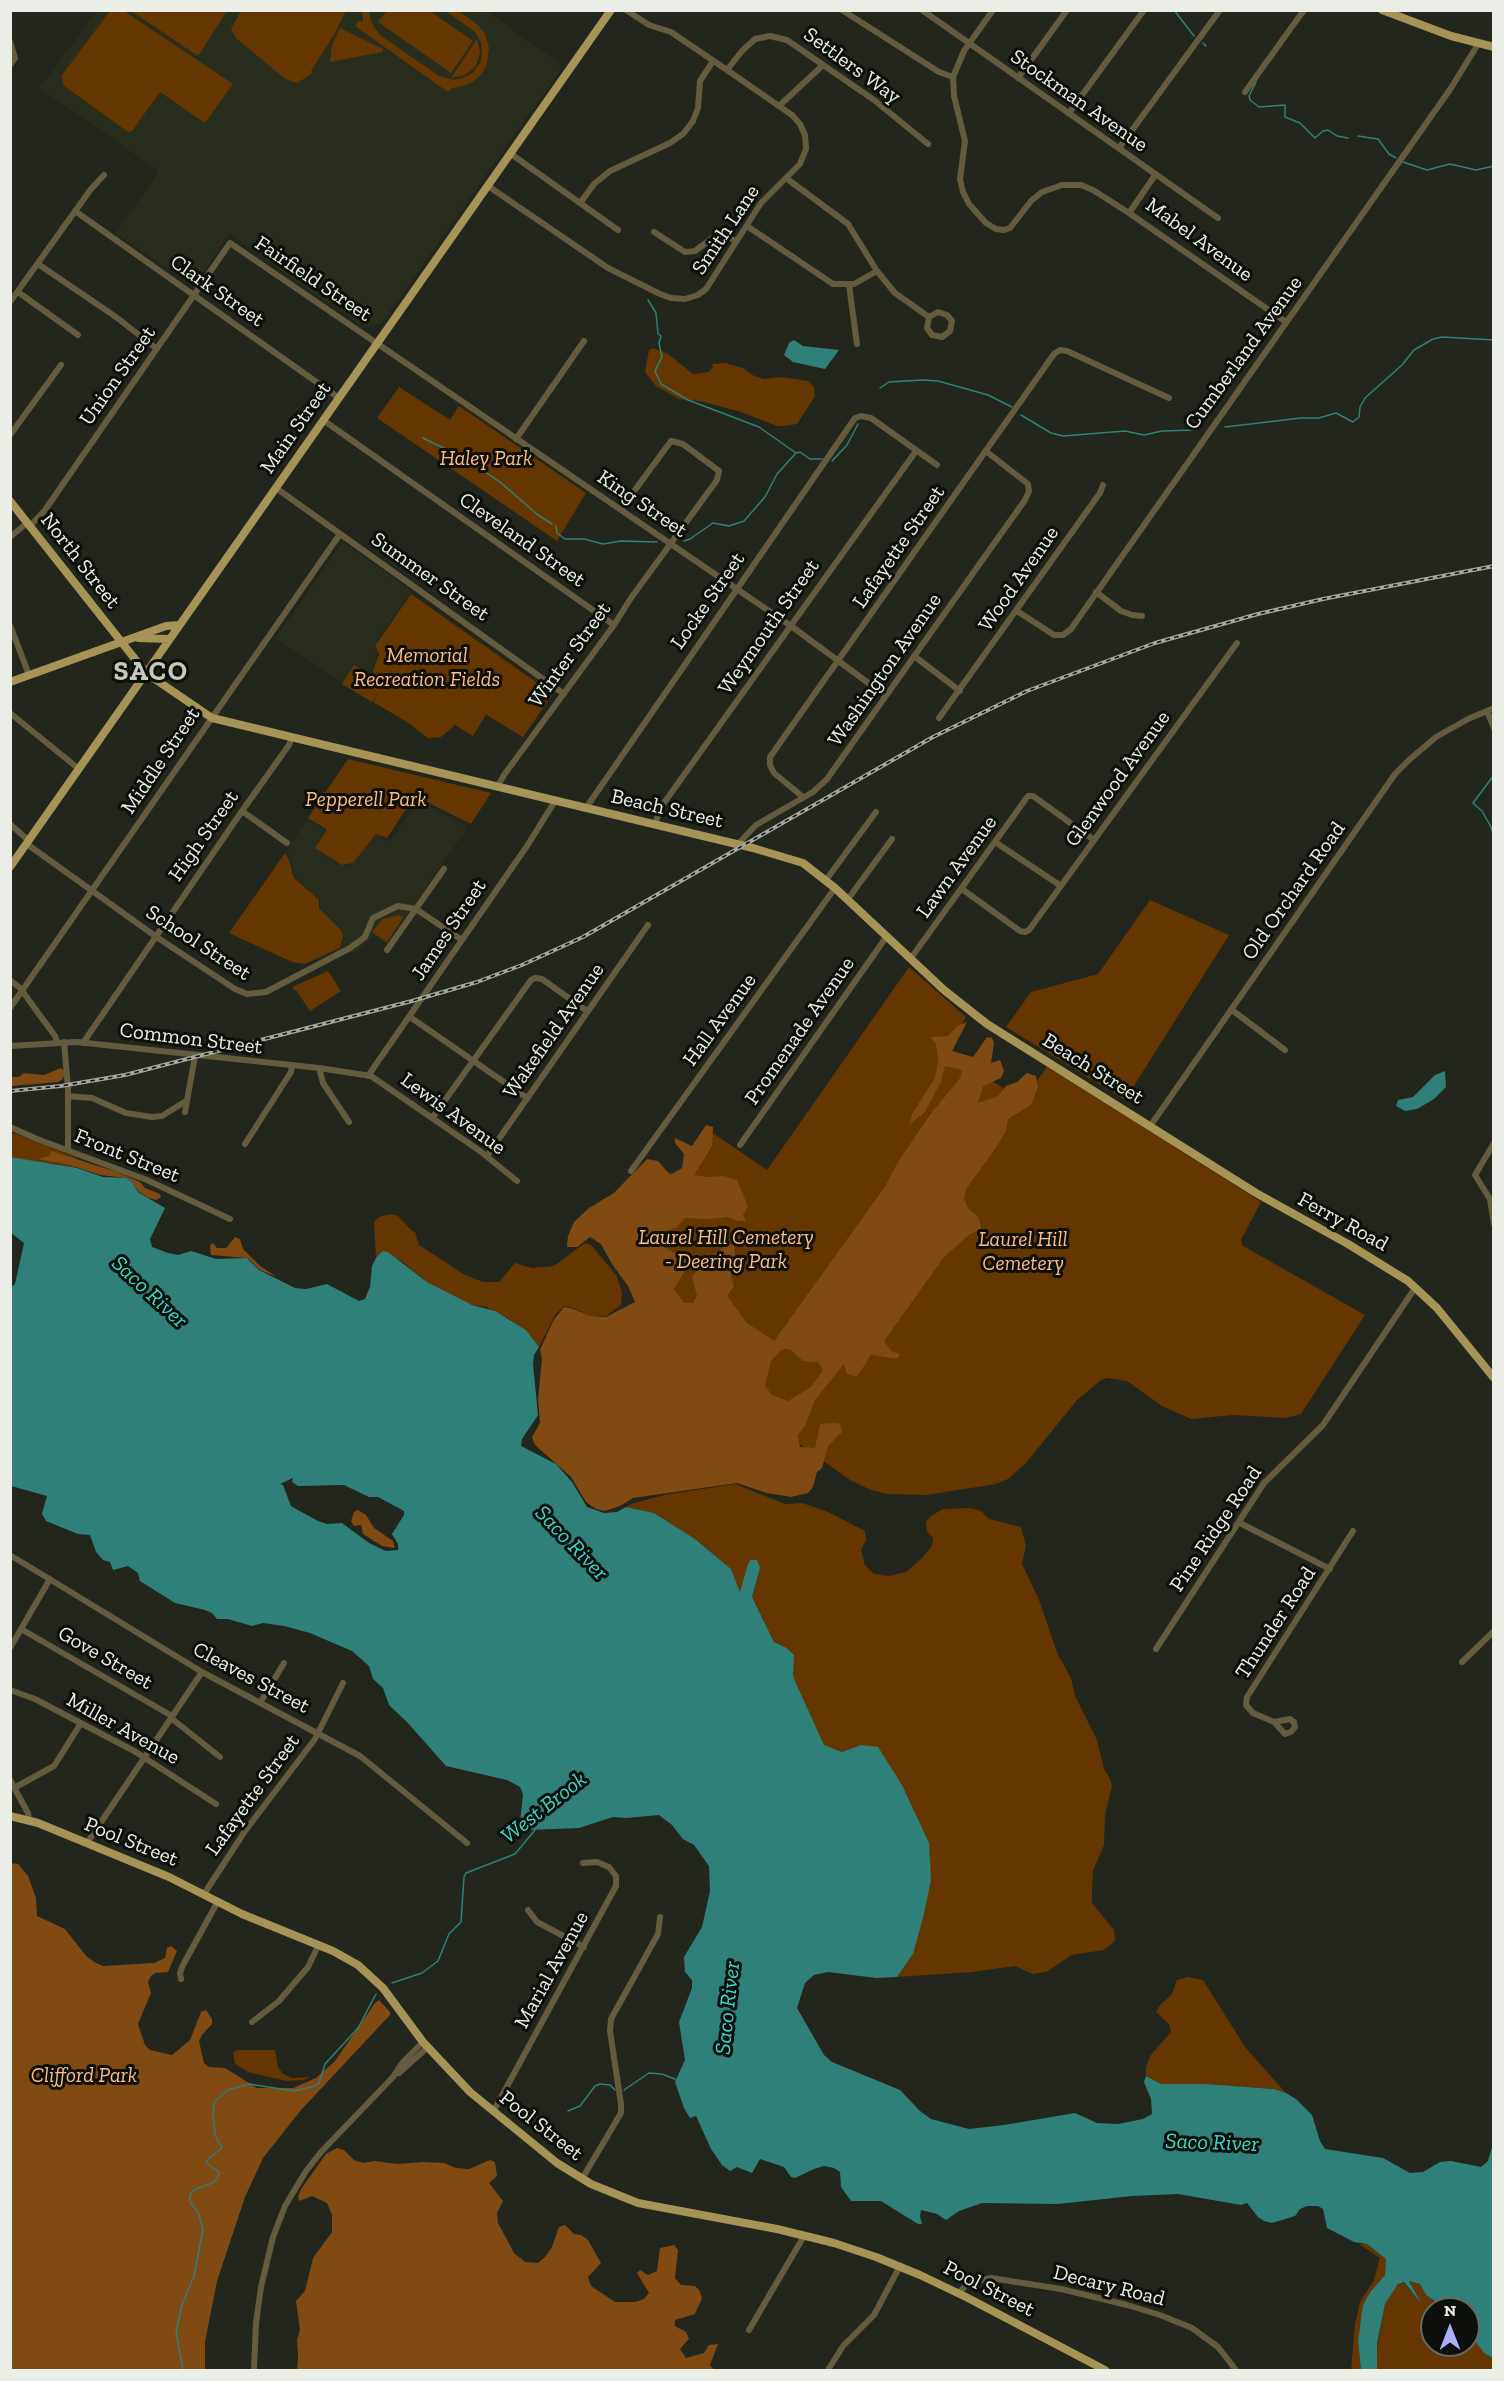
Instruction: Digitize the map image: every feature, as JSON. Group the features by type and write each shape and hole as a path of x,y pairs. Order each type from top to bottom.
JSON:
{"main road":[{"name":"Main Street","path":"10,867 611,10"},
{"path":"1382,10 1431,29 1494,47"},
{"name":"North Street","path":"10,501 121,642"},
{"path":"10,682 131,638 170,625 180,625"},
{"path":"131,638 170,639"},
{"name":"Beach Street","path":"121,642 146,673 212,718 794,859 826,880 944,990 987,1024 1151,1125"},
{"name":"Ferry Road","path":"1151,1125 1256,1193 1378,1261 1415,1288 1437,1308 1493,1375"},
{"name":"Pool Street","path":"10,1816 87,1843 160,1873 254,1920 340,1955 368,1973 383,1988 458,2081 493,2112 557,2163 611,2194 638,2204 804,2236 852,2249 900,2266 959,2293 1105,2370"}],"street":[{"name":"Smith Lane","path":"488,186 608,268 671,298 687,299 701,294 709,286 761,203 798,167 803,158 805,138 797,121 779,106 671,32 649,25 626,10"},
{"path":"842,10 939,72 953,77"},
{"name":"Stockman Avenue","path":"922,10 1218,218"},
{"path":"993,10 958,60 953,77 954,96 965,141 959,175 966,199 977,215 998,230 1010,228 1031,201 1042,192 1062,185 1087,187 1129,213"},
{"path":"1018,78 1067,10"},
{"path":"1069,113 1144,10"},
{"path":"1119,148 1220,10"},
{"path":"1245,92 1304,10"},
{"name":"Settlers Way","path":"727,70 748,44 755,39 770,36 794,43 874,100 928,144"},
{"path":"10,42 15,58 10,65"},
{"name":"Cumberland Avenue","path":"1017,611 1051,634 1063,635 1071,629 1451,88 1478,44"},
{"path":"580,202 594,183 610,171 670,143 683,134 693,122 698,108 700,81 713,61"},
{"path":"779,106 823,65"},
{"path":"511,154 618,230"},
{"name":"Mabel Avenue","path":"1156,174 1129,213 1286,322"},
{"path":"10,302 75,211 104,175"},
{"path":"786,178 848,224 877,271 895,293 929,318"},
{"name":"Clark Street","path":"75,211 339,398"},
{"path":"747,226 826,281 837,285 858,282 877,271"},
{"path":"654,232 680,250 688,252 695,250 715,236 737,241"},
{"name":"Fairfield Street","path":"231,243 378,343"},
{"name":"Union Street","path":"10,537 45,510 231,243"},
{"path":"38,264 116,317 157,349"},
{"path":"849,285 857,344"},
{"path":"18,292 78,335"},
{"path":"936,313 945,314 952,321 951,331 942,337 932,335 927,326 929,318 936,313"},
{"path":"516,439 584,341"},
{"name":"King Street","path":"378,343 737,588 886,696"},
{"name":"Lafayette Street","path":"803,797 778,777 770,765 771,755 987,452 1052,356 1060,350 1067,351 1168,398"},
{"path":"10,435 61,365"},
{"name":"Locke Street","path":"586,808 853,421 861,416 871,418 916,451"},
{"name":"Cleveland Street","path":"323,420 614,625"},
{"name":"Winter Street","path":"497,787 719,475 714,466 674,440 668,443 621,509"},
{"path":"916,451 938,465"},
{"name":"Weymouth Street","path":"655,824 661,807 916,451"},
{"name":"Washington Avenue","path":"738,844 756,825 817,789 832,773 1025,500 1029,487 1020,477 987,452"},
{"name":"Wood Avenue","path":"939,718 1017,611 1100,493 1103,485"},
{"name":"Summer Street","path":"276,488 564,694"},
{"name":"Middle Street","path":"10,1008 340,534"},
{"path":"1096,592 1121,611 1142,616"},
{"path":"10,625 29,675"},
{"name":"Glenwood Avenue","path":"962,889 1020,931 1025,932 1030,929 1237,643"},
{"path":"914,656 960,691"},
{"path":"1490,709 1494,728"},
{"name":"Old Orchard Road","path":"1151,1125 1395,774 1436,737 1460,722 1490,709"},
{"path":"10,713 79,770"},
{"name":"High Street","path":"83,1043 242,810 290,745 292,738"},
{"name":"Lawn Avenue","path":"910,958 1030,795 1094,840"},
{"name":"James Street","path":"368,1076 555,801"},
{"path":"242,810 287,843"},
{"path":"826,880 876,812"},
{"name":"School Street","path":"10,824 28,842 92,892 244,994 255,995 271,990 358,943 366,934 373,918 381,912 398,906 416,909"},
{"path":"848,899 892,839"},
{"path":"995,842 1061,886"},
{"path":"387,950 444,869"},
{"name":"Hall Avenue","path":"632,1171 835,888"},
{"path":"416,909 462,940"},
{"name":"Wakefield Avenue","path":"487,1156 648,925"},
{"name":"Promenade Avenue","path":"740,1145 887,936"},
{"path":"433,1117 525,986 534,978 542,979 587,1011"},
{"path":"10,980 22,991 60,1042 68,1096 68,1150"},
{"path":"1232,1010 1285,1050"},
{"path":"410,1017 527,1098"},
{"name":"Common Street","path":"10,1046 60,1042 83,1043 319,1068 368,1076"},
{"path":"185,1112 195,1056"},
{"path":"245,1143 291,1072 292,1066"},
{"path":"319,1068 323,1083 349,1122"},
{"name":"Lewis Avenue","path":"368,1076 433,1117 487,1156 517,1182"},
{"path":"68,1096 92,1098 121,1112 152,1117 162,1116 186,1101"},
{"name":"Front Street","path":"10,1127 147,1180 230,1219"},
{"path":"1494,1143 1475,1175 1490,1199 1494,1224"},
{"name":"Pine Ridge Road","path":"1156,1649 1240,1523 1264,1482 1323,1425 1415,1288"},
{"path":"1240,1523 1330,1569"},
{"name":"Thunder Road","path":"1274,1722 1250,1711 1246,1705 1247,1697 1353,1531"},
{"name":"Cleaves Street","path":"10,1555 202,1672 369,1762 467,1843"},
{"path":"10,1648 50,1579"},
{"name":"Gove Street","path":"21,1629 171,1717 220,1757"},
{"path":"1462,1662 1494,1631"},
{"path":"260,1703 284,1663"},
{"path":"87,1843 202,1672"},
{"name":"Lafayette Street","path":"204,1894 241,1837 315,1739 343,1683"},
{"name":"Miller Avenue","path":"10,1690 35,1699 144,1757 216,1803"},
{"path":"14,1788 54,1766 81,1723"},
{"path":"10,1779 28,1813 29,1821"},
{"name":"Marial Avenue","path":"493,2112 616,1886 617,1879 612,1869 597,1862 583,1863"},
{"path":"181,1979 180,1973 185,1961 218,1901"},
{"path":"528,1910 537,1922 584,1947"},
{"path":"582,2179 621,2113 610,2031 611,2019 658,1934 660,1917"},
{"path":"252,2022 279,2001 308,1967 318,1946"},
{"path":"254,2370 256,2323 263,2278 273,2237 285,2206 306,2171 325,2146 426,2044"},
{"path":"749,2330 804,2236"},
{"path":"828,2370 843,2346 874,2315 900,2266"},
{"name":"Decary Road","path":"959,2293 968,2283 992,2278 1051,2287 1126,2305 1169,2318 1198,2331 1218,2347 1236,2370"}],"shaded area":[{"path":"98,10 487,11 563,66 381,324 364,327 230,234 201,275 177,257 168,269 116,233 159,171 39,88"},
{"path":"341,544 346,544 411,591 374,646 378,653 367,685 378,693 372,702 275,639"},
{"path":"418,800 468,827 387,944 375,936 353,953 343,946 342,930 320,908 320,900 295,877 290,857 286,852 307,819 326,831 315,848 336,863 350,866 376,835 391,841"}],"green space":[{"path":"110,11 124,11 233,84 205,123 160,92 132,131 128,132 63,85 62,75"},
{"path":"131,11 227,11 198,56"},
{"path":"241,11 346,11 311,71 313,73 297,83 285,79 236,38 231,29"},
{"path":"362,11 369,11 372,24 380,35 439,76 454,80 474,72 481,61 482,54 481,42 475,32 446,11 459,11 478,25 485,34 489,48 487,64 481,75 474,81 452,88 448,92 355,26 359,20 363,22"},
{"path":"387,11 430,11 473,41 451,73 378,22"},
{"path":"340,28 383,49 382,52 330,62 332,45"},
{"path":"477,39 480,53 476,66 465,75 451,78"},
{"path":"653,348 668,354 693,374 709,372 713,367 712,364 725,363 743,368 754,376 764,379 780,377 808,381 814,387 815,396 797,424 783,426 700,401 679,399 656,386 645,372 649,350"},
{"name":"Haley Park","path":"399,387 450,420 459,406 586,493 557,541 377,418"},
{"name":"Memorial Recreation Fields","path":"411,594 553,694 523,737 465,702 486,715 473,736 455,725 441,737 428,738 407,722 373,702 379,692 372,702 342,684 354,665 370,676 368,685 379,654 375,646"},
{"name":"Pepperell Park","path":"348,759 491,793 471,824 415,796 387,838 376,834 353,863 342,865 315,848 327,830 308,818"},
{"name":"Pepperell Park","path":"285,853 294,878 319,900 319,908 341,930 343,936 340,948 305,964 292,962 229,933"},
{"path":"1150,900 1229,935 1125,1100 1006,1027 1031,992 1098,974"},
{"path":"398,915 403,918 387,942 372,932 383,919"},
{"name":"Laurel Hill Cemetery","path":"909,967 966,1017 946,1051 1023,1101 1047,1067 1124,1115 1261,1202 1241,1240 1243,1246 1365,1315 1301,1414 1286,1418 1233,1415 1191,1419 1162,1406 1127,1381 1107,1378 1101,1380 1077,1400 1026,1463 1008,1479 996,1484 926,1495 887,1494 871,1490 850,1480 791,1438 619,1269 649,1161 677,1177 686,1171 713,1133 767,1170"},
{"path":"328,971 341,991 310,1011 292,987"},
{"name":"Laurel Hill Cemetery - Deering Park","path":"967,1022 952,1051 973,1057 987,1037 992,1038 994,1043 991,1063 1000,1060 1004,1071 1001,1078 983,1086 978,1103 998,1096 1006,1086 1017,1082 1027,1073 1036,1076 1038,1087 1031,1105 1008,1119 1006,1131 966,1189 964,1199 968,1208 979,1218 981,1229 970,1234 944,1257 884,1341 891,1351 900,1354 897,1359 871,1355 857,1377 847,1374 844,1364 815,1400 805,1426 798,1435 800,1447 815,1448 820,1424 840,1424 842,1432 828,1446 822,1468 817,1472 813,1487 808,1493 791,1497 767,1493 737,1483 633,1498 605,1511 596,1509 586,1502 571,1477 535,1445 532,1437 540,1423 538,1399 542,1359 540,1350 553,1321 564,1307 591,1316 606,1317 635,1302 628,1286 601,1244 590,1237 577,1247 567,1247 568,1236 574,1222 589,1208 614,1193 647,1159 658,1161 670,1175 682,1168 684,1154 675,1143 675,1138 692,1146 706,1125 713,1127 712,1146 694,1175 724,1176 737,1180 748,1206 743,1215 746,1221 728,1217 685,1218 677,1227 658,1234 657,1243 673,1252 687,1255 687,1267 674,1289 684,1303 693,1303 697,1296 692,1276 698,1270 708,1270 705,1259 727,1244 734,1245 735,1255 731,1277 734,1286 727,1296 747,1323 774,1341 884,1188 898,1162 929,1116 960,1078 962,1070 945,1066 941,1082 925,1112 910,1124 912,1114 935,1078 938,1061 936,1044 931,1037 948,1036 957,1026","holes":["791,1350 803,1361 818,1362 823,1370 811,1387 788,1401 772,1395 765,1386 771,1361 780,1351"]},
{"path":"61,1068 65,1072 63,1079 58,1082 11,1086 10,1077 19,1077 24,1073 44,1075"},
{"path":"11,1132 77,1158 75,1169 54,1164 11,1160"},
{"path":"51,1151 117,1172 140,1182 145,1188 160,1194 161,1197 156,1200 149,1198 138,1191 126,1178 100,1175 70,1165 38,1159 49,1156"},
{"path":"391,1214 398,1216 415,1232 419,1245 465,1275 483,1282 499,1282 515,1263 532,1268 554,1266 586,1243 591,1245 616,1275 622,1292 621,1305 606,1316 591,1316 564,1306 555,1315 539,1347 526,1330 509,1319 486,1307 472,1305 454,1297 427,1282 400,1260 382,1251 376,1258 374,1222 379,1217"},
{"path":"235,1237 240,1239 243,1249 260,1266 277,1277 260,1270 248,1258 211,1255 210,1245 213,1243 217,1248 226,1248"},
{"path":"735,1484 785,1504 802,1503 826,1511 865,1531 866,1540 861,1550 865,1565 874,1574 889,1576 906,1572 922,1558 932,1546 933,1538 927,1531 926,1522 943,1509 971,1508 981,1511 989,1519 1021,1527 1026,1546 1022,1564 1039,1600 1058,1655 1071,1678 1075,1696 1097,1740 1104,1769 1111,1781 1112,1787 1105,1814 1104,1845 1093,1871 1092,1892 1092,1903 1114,1930 1115,1941 1104,1950 1072,1955 1046,1972 1033,1974 1015,1966 972,1972 897,1977 913,1954 861,1745 842,1752 824,1746 795,1681 785,1647 774,1642 752,1597 760,1568 740,1592 731,1569 695,1539 654,1513 626,1507 664,1495"},
{"path":"358,1510 366,1515 374,1528 393,1541 395,1548 382,1546 363,1534 361,1525 354,1526 351,1521 354,1512"},
{"name":"Clifford Park","path":"10,1863 18,1864 28,1876 36,1898 37,1916 65,1929 87,1957 96,1963 103,1966 154,1963 165,1958 167,1948 171,1946 177,1951 168,1972 155,1973 148,1982 151,1993 138,2024 145,2045 150,2050 172,2055 190,2040 201,2012 206,2010 212,2019 212,2024 199,2041 204,2063 209,2067 225,2068 257,2088 293,2088 316,2078 335,2061 375,2003 379,2000 390,2012 390,2015 301,2110 263,2158 245,2197 217,2281 205,2342 205,2370 11,2370"},
{"path":"1188,1977 1203,1980 1245,2047 1286,2093 1274,2089 1249,2087 1161,2084 1146,2076 1150,2056 1171,2032 1169,2024 1156,2012 1172,1994 1177,1980"},
{"path":"237,2050 275,2050 278,2067 283,2074 292,2078 310,2077 304,2080 287,2081 248,2072 235,2064 233,2053"},
{"path":"337,2148 344,2150 354,2160 364,2163 374,2161 397,2164 444,2163 456,2168 469,2169 490,2160 495,2162 497,2176 489,2183 503,2201 497,2213 498,2223 514,2253 525,2262 538,2263 552,2247 559,2227 565,2225 574,2234 581,2235 588,2240 601,2263 588,2277 591,2286 615,2302 635,2302 644,2299 649,2293 637,2273 640,2270 648,2275 657,2271 660,2248 674,2245 678,2250 675,2278 681,2285 695,2286 702,2298 695,2314 675,2320 675,2326 686,2332 689,2339 680,2349 686,2358 704,2353 709,2345 718,2344 710,2365 714,2370 297,2370 297,2340 300,2330 296,2301 305,2291 313,2258 332,2232 332,2215 327,2203 312,2196 299,2201 298,2197 301,2189 326,2154"},
{"path":"1359,2244 1367,2244 1386,2259 1386,2263 1385,2275 1371,2291 1362,2316 1358,2341 1361,2370 1351,2370 1355,2324 1360,2302 1374,2280 1380,2258"},
{"path":"1402,2281 1420,2301 1420,2357 1480,2357 1480,2348 1493,2358 1493,2370 1377,2370 1376,2353 1385,2304 1393,2290"},
{"path":"1409,2281 1420,2284 1429,2297 1420,2297 1420,2300"}],"water":[{"path":"794,340 803,346 839,350 825,369 793,362 784,355 789,343"},
{"path":"1445,1071 1446,1087 1434,1099 1417,1109 1405,1111 1396,1106 1398,1100 1413,1097 1435,1075"},
{"name":"Saco River","path":"10,1157 77,1168 103,1177 126,1178 132,1182 138,1192 165,1208 150,1239 152,1247 168,1253 178,1255 191,1251 216,1259 247,1258 259,1270 295,1288 306,1289 327,1284 359,1301 365,1299 370,1287 372,1266 376,1258 382,1251 388,1252 427,1282 472,1305 495,1311 526,1330 539,1347 534,1355 533,1364 538,1415 522,1439 521,1446 556,1464 572,1482 587,1507 604,1513 617,1512 626,1507 654,1513 695,1539 731,1569 740,1592 750,1560 757,1560 760,1568 752,1597 774,1642 785,1647 794,1655 795,1681 824,1745 842,1752 861,1745 878,1747 902,1785 929,1843 931,1880 923,1918 913,1954 897,1977 876,1978 828,1972 814,1975 805,1983 797,2008 824,2055 832,2062 900,2090 931,2119 969,2129 1075,2113 1097,2123 1118,2124 1143,2119 1152,2114 1151,2099 1144,2082 1146,2076 1161,2084 1205,2084 1274,2089 1286,2093 1296,2099 1312,2115 1320,2141 1325,2149 1383,2158 1410,2173 1423,2172 1440,2162 1451,2161 1481,2167 1488,2161 1493,2144 1493,2358 1480,2348 1480,2297 1429,2297 1420,2284 1409,2281 1420,2302 1404,2282 1398,2284 1385,2304 1377,2344 1377,2370 1361,2370 1358,2341 1363,2305 1371,2291 1385,2275 1386,2259 1367,2244 1354,2242 1327,2228 1323,2209 1318,2206 1307,2206 1300,2209 1295,2216 1272,2223 1258,2217 1247,2203 1241,2205 1178,2194 1132,2196 1058,2204 982,2203 959,2211 946,2220 937,2214 921,2210 922,2224 918,2224 881,2201 851,2201 841,2187 840,2172 834,2168 824,2166 795,2178 791,2177 784,2167 760,2159 752,2173 737,2167 730,2171 722,2165 711,2149 696,2116 690,2118 684,2108 675,2082 685,2060 679,2022 692,1988 692,1980 685,1972 684,1957 702,1927 710,1891 709,1866 694,1845 683,1839 672,1825 659,1815 613,1817 579,1828 524,1829 520,1823 523,1794 520,1787 507,1780 446,1766 389,1705 383,1688 373,1679 369,1666 352,1651 310,1633 284,1626 263,1623 252,1626 228,1619 217,1619 205,1610 175,1603 140,1581 138,1573 128,1566 113,1570 110,1562 103,1560 96,1552 90,1535 78,1534 46,1521 42,1514 47,1496 11,1486 11,1287 15,1284 24,1243 11,1233","holes":["293,1478 292,1482 298,1486 344,1485 369,1497 378,1497 404,1511 404,1515 392,1534 398,1544 398,1550 386,1551 369,1543 342,1523 327,1524 291,1506 283,1485 280,1484"]}],"waterway":[{"path":"1174,10 1194,36"},
{"path":"1203,43 1206,46"},
{"path":"1256,82 1249,96 1250,100 1259,107 1285,105 1285,117 1300,123 1315,138 1328,130 1337,136 1348,138"},
{"path":"1358,136 1378,139 1389,154 1396,158"},
{"path":"1403,162 1427,170 1450,164 1476,170 1494,166"},
{"path":"648,300 656,313 658,334 661,336 659,343 662,357 655,371 661,384 688,400 759,427 796,453"},
{"path":"1225,427 1319,418 1336,413 1353,422 1359,417 1360,407 1365,398 1402,365 1414,350 1433,339 1442,337 1494,340"},
{"path":"880,388 889,382 938,381 988,395 1012,407"},
{"path":"1021,415 1051,433 1063,436 1125,431 1144,435 1162,431 1196,430"},
{"path":"832,461 847,445 858,424"},
{"path":"423,438 464,458 500,482 552,524"},
{"path":"684,541 713,523 729,526 744,521 765,497 777,474 796,453 800,452 810,459 822,459"},
{"path":"556,526 557,533 565,539 584,539 603,544 621,541 657,542"},
{"path":"1494,775 1473,803 1482,811 1494,837"},
{"name":"West Brook","path":"392,1983 422,1973 438,1961 449,1934 461,1922 466,1873 515,1854 535,1830"},
{"name":"West Brook","path":"183,2370 176,2332 182,2305 194,2276 203,2229 198,2212 190,2202 190,2194 212,2183 217,2179 219,2172 206,2163 222,2148 215,2135 214,2102 228,2090 249,2084 294,2091 315,2086 319,2083 325,2064 358,2028 376,1994"},
{"path":"624,2090 649,2073 662,2074 675,2079"},
{"path":"568,2111 580,2106 595,2086 610,2085 615,2090"}],"railway":[{"path":"10,1091 61,1086 125,1075 477,982 522,965 583,937 933,737 1027,691 1155,643 1258,614 1494,566"}],"district":[{"name":"SACO","path":"151,672"}]}
